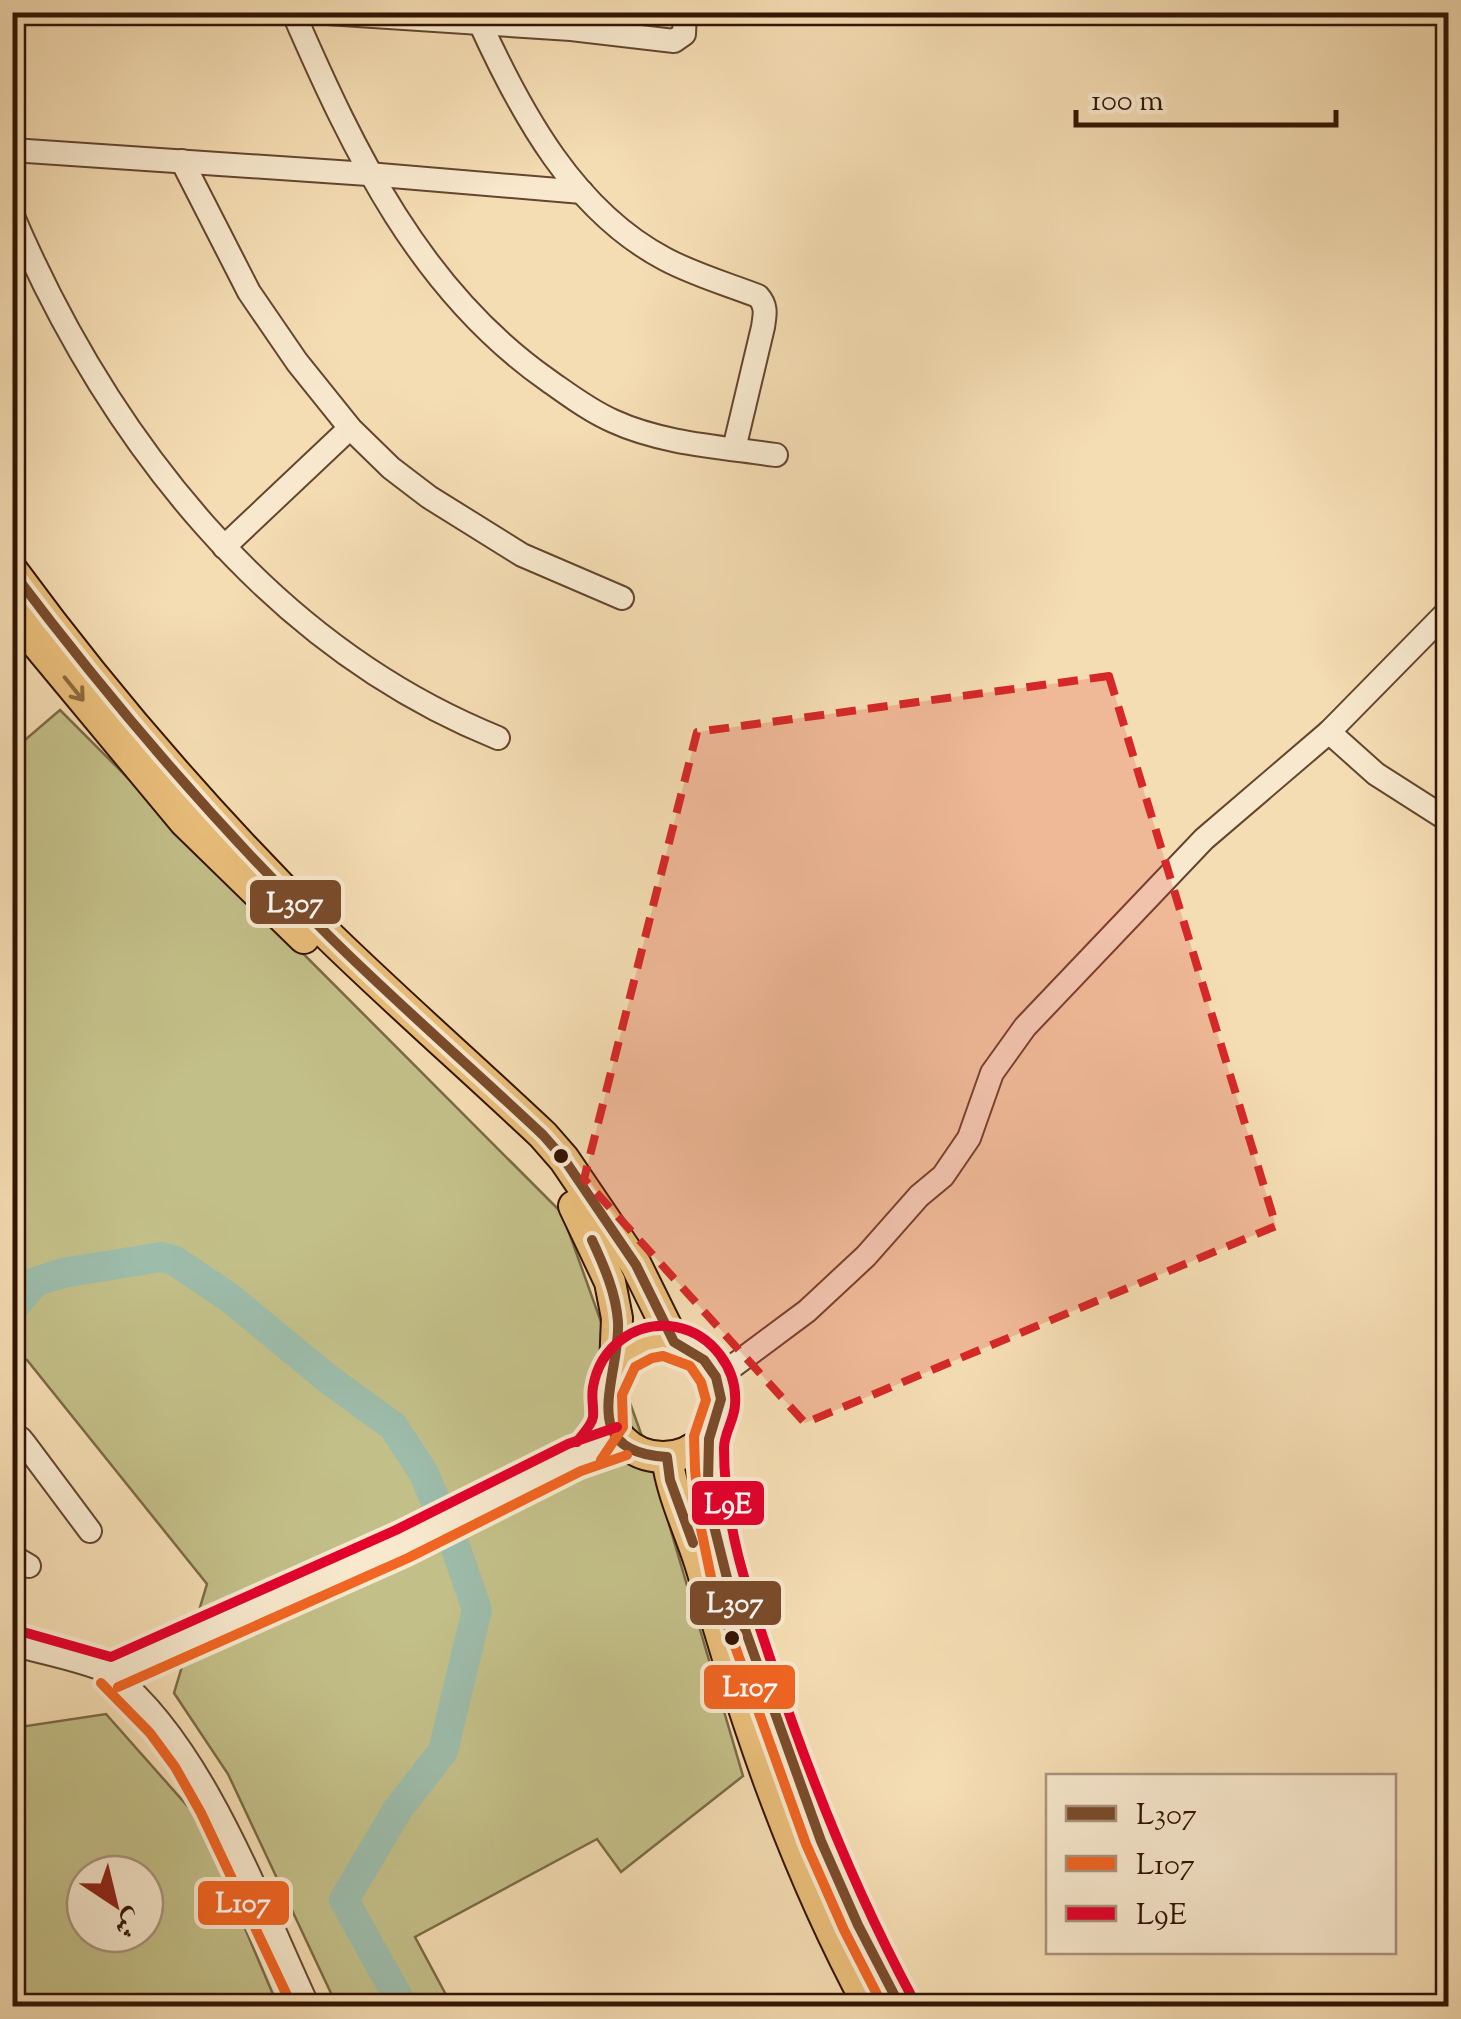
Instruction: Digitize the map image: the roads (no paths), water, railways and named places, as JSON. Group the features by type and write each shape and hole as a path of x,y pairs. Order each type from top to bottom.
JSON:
{"main road":[{"path":"12,570 129,720 244,850 564,1159 636,1265 674,1342"},
{"path":"13,614 138,768 222,860 539,1158 580,1214 610,1282 617,1318 614,1367 605,1394 615,1431 649,1456 667,1457 690,1450 709,1435"},
{"path":"614,1367 641,1346 674,1342 700,1354 717,1378 719,1413 709,1435 709,1485 720,1552 782,1744 864,1943 900,2006"},
{"path":"667,1457 670,1480 696,1550 760,1761 793,1848 869,2006"}],"street":[{"path":"293,12 368,174 408,236 463,307 531,369 611,421 645,433 776,455"},
{"path":"312,12 674,41 684,34 686,12"},
{"path":"480,23 524,111 582,192 632,239 655,253 762,301 763,326 734,449"},
{"path":"12,150 582,192"},
{"path":"182,160 249,292 297,362 350,428 428,497 490,536 522,555 622,598"},
{"path":"12,214 56,311 110,400 164,476 224,547 259,584 322,636 447,718 498,738"},
{"path":"224,547 350,428"},
{"path":"717,1378 807,1311 943,1176 969,1138 992,1073 1025,1028 1204,839 1328,732 1448,611"},
{"path":"1328,732 1376,774 1448,820"},
{"path":"112,1673 402,1544 589,1451 615,1431"},
{"path":"12,1441 21,1439 90,1531"},
{"path":"12,1644 112,1673 161,1722 188,1759 214,1806 308,2006"}],"waterway":[{"path":"12,1309 35,1282 63,1273 161,1257 175,1261 230,1298 328,1379 393,1426 423,1472 477,1610 443,1751 398,1809 344,1900 403,2006"}]}
